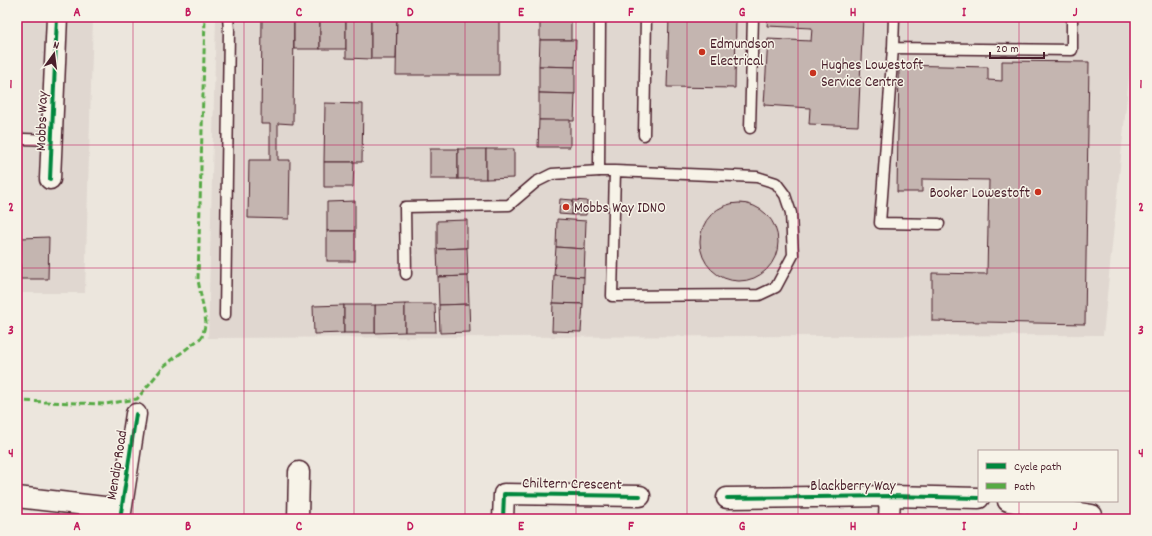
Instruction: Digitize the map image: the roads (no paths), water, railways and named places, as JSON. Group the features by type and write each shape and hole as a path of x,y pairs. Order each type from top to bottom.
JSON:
{"street":[{"name":"Mobbs Way","path":"50,179 57,17"},
{"name":"Mendip Road","path":"121,514 136,414"},
{"path":"298,519 299,472"},
{"name":"Chiltern Crescent","path":"503,519 504,494 640,496"},
{"path":"889,519 890,496"},
{"name":"Blackberry Way","path":"727,498 890,496 978,498"},
{"path":"17,497 121,514"},
{"path":"1014,502 1092,515"}],"lane":[{"path":"225,315 228,17"},
{"path":"600,17 600,171"},
{"path":"644,135 646,17"},
{"path":"750,128 753,17"},
{"path":"894,17 880,223 939,224"},
{"path":"893,48 1072,50 1072,17"},
{"path":"24,139 52,140"},
{"path":"406,274 405,207 509,206 536,182 552,174 615,171 758,177 776,183 785,195 791,213 793,255 776,287 759,295 669,297 612,296 615,171"}],"place":[{"name":"Edmundson Electrical","path":"702,52"},
{"name":"Hughes Lowestoft Service Centre","path":"813,73"},
{"name":"Booker Lowestoft","path":"1038,192"},
{"name":"Mobbs Way IDNO","path":"566,207"}]}
